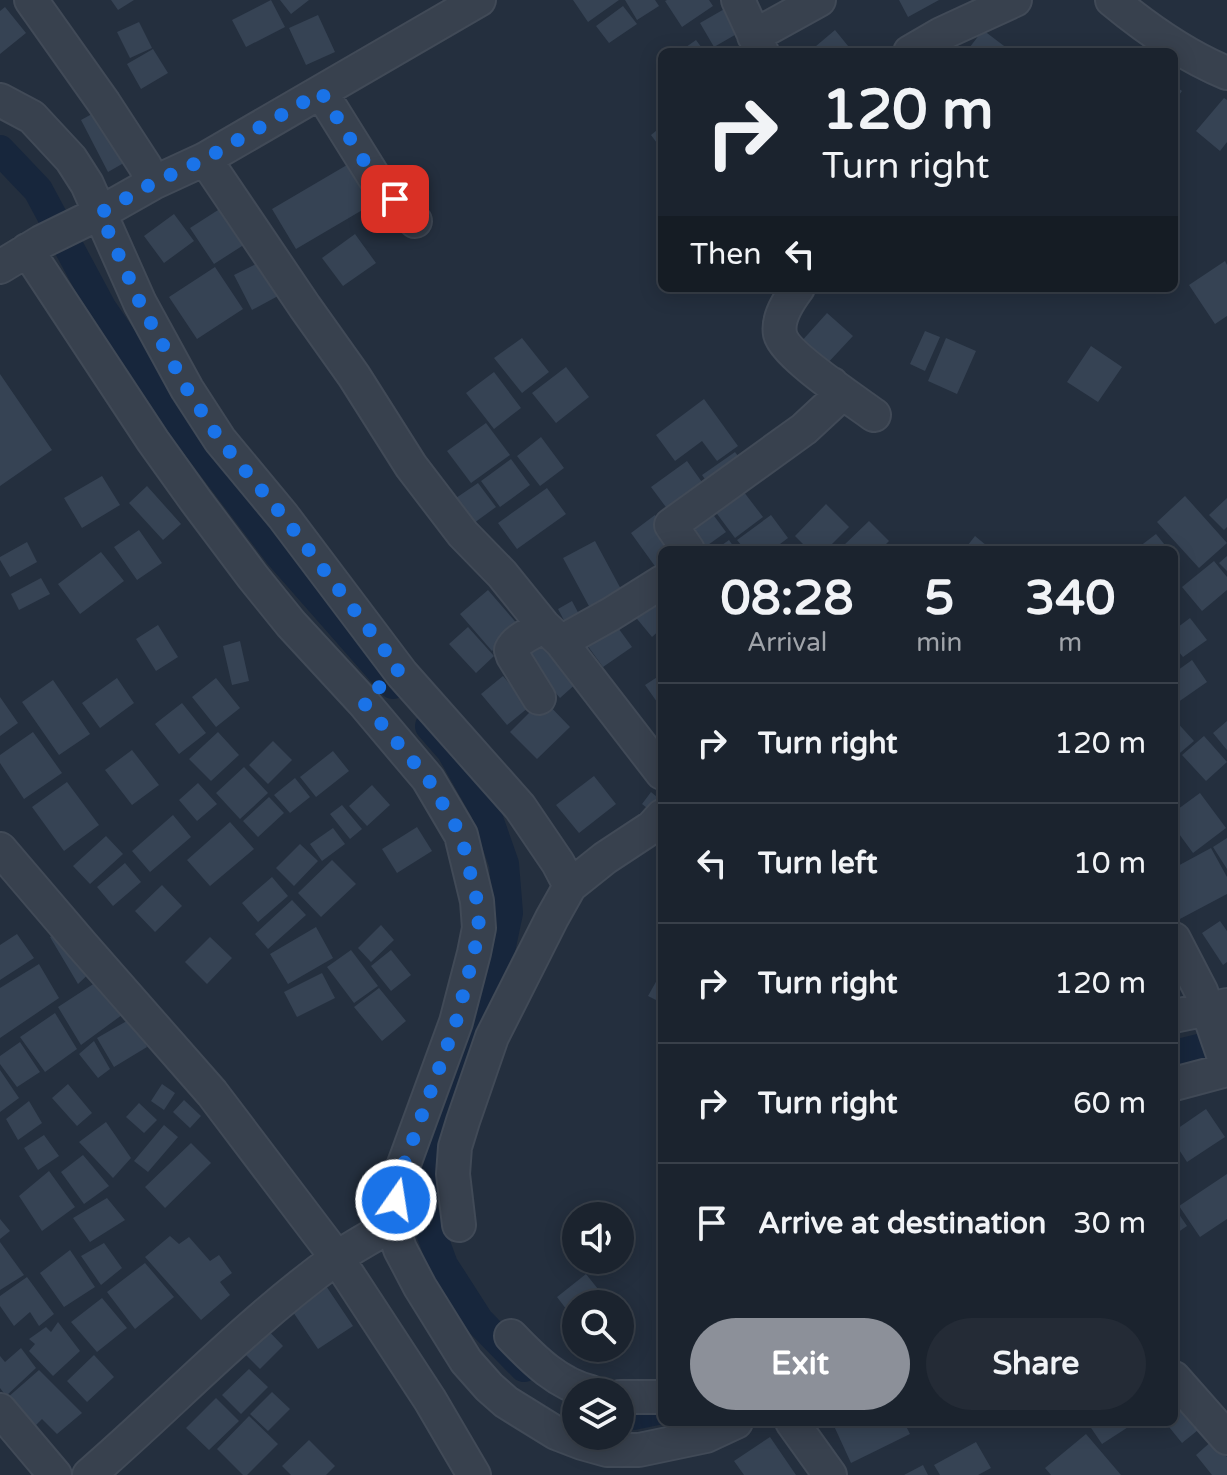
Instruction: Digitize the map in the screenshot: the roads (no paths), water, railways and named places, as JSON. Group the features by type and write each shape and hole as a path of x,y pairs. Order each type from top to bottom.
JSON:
{"street":[{"path":"31,0 104,103 153,183"},
{"path":"0,267 153,183 205,159 479,0"},
{"path":"738,0 758,44 819,0"},
{"path":"917,48 1015,0"},
{"path":"1112,0 1162,38 1227,73"},
{"path":"321,92 374,177 415,221"},
{"path":"0,100 32,117 71,159 87,184 91,217 187,389 220,440 283,516 396,672 520,807 570,886"},
{"path":"205,159 354,376 411,466 463,534 502,574 658,764"},
{"path":"34,246 153,441 224,539 291,624 366,700 428,779 461,835 477,901 479,928 474,953 474,1029 453,1174 459,1225"},
{"path":"795,292 782,318 780,332 784,343 801,360 874,415"},
{"path":"685,546 671,525 804,429 832,403 835,392 832,384"},
{"path":"539,698 513,656 513,645 519,640 552,634 611,614 658,585"},
{"path":"366,700 396,672"},
{"path":"658,820 570,886 552,918 474,1029 400,1175 392,1225 400,1249 420,1287 466,1361 489,1387 556,1433 607,1450 639,1450 706,1436 727,1426"},
{"path":"0,849 212,1093 337,1258 430,1400 474,1475"},
{"path":"1178,947 1216,1015 1226,1066 1178,1083"},
{"path":"1178,1016 1216,1015"},
{"path":"89,1475 292,1292 337,1258 392,1225"},
{"path":"511,1336 532,1363 562,1380"},
{"path":"508,1399 532,1363"},
{"path":"1178,1383 1227,1438"},
{"path":"634,1397 658,1397"},
{"path":"0,1410 55,1475"},
{"path":"795,1426 830,1475"}],"waterway":[{"path":"0,150 38,190 102,309 187,433 278,553 393,684"},
{"path":"430,726 451,750 485,810 504,864 508,913 494,979 428,1152 421,1205 443,1265 479,1321 524,1367"},
{"path":"1178,1054 1227,1042"},
{"path":"634,1415 658,1410"}]}
